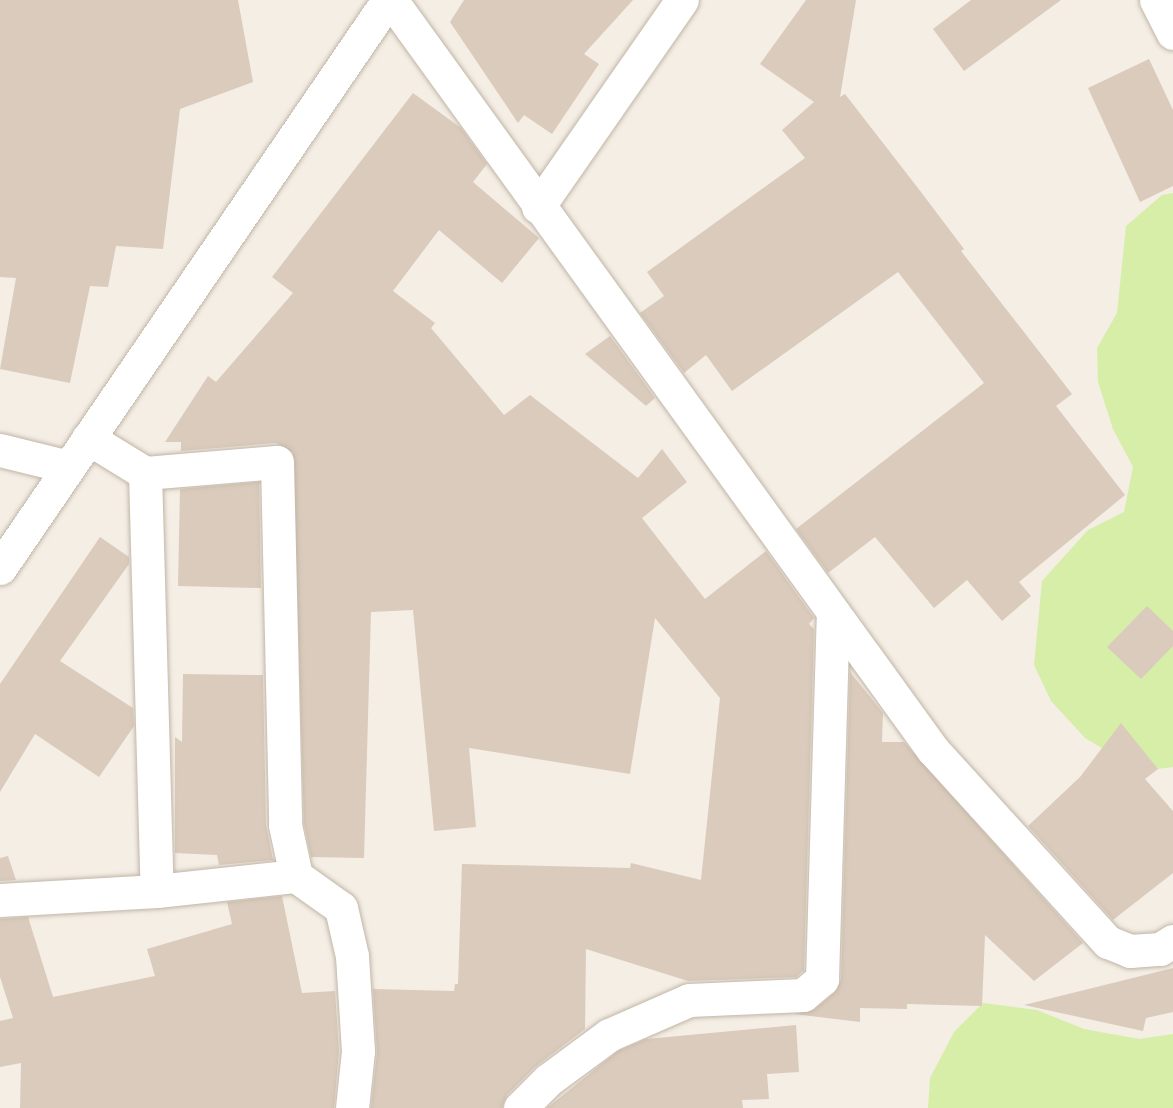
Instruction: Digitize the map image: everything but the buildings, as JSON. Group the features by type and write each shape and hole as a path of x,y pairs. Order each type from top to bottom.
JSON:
{"street":[{"path":"0,568 389,0 933,750 1108,942 1130,951 1160,949 1173,941"},
{"path":"538,207 682,0"},
{"path":"1156,0 1173,33"},
{"path":"88,438 145,472 277,462 285,825 296,876"},
{"path":"0,450 69,467"},
{"path":"145,472 157,891"},
{"path":"520,1108 548,1080 609,1035 679,1004 690,1000 803,995 822,979 833,614"},
{"path":"0,900 157,891 296,876 341,908 352,956 358,1051 352,1108"}],"green space":[{"path":"1173,193 1173,767 1140,771 1085,738 1051,701 1034,665 1042,581 1088,530 1124,512 1133,467 1113,429 1098,382 1097,348 1117,313 1126,226 1162,195"},
{"path":"983,1003 1037,1010 1084,1029 1139,1039 1173,1034 1173,1108 928,1108 930,1078 954,1032"}]}
